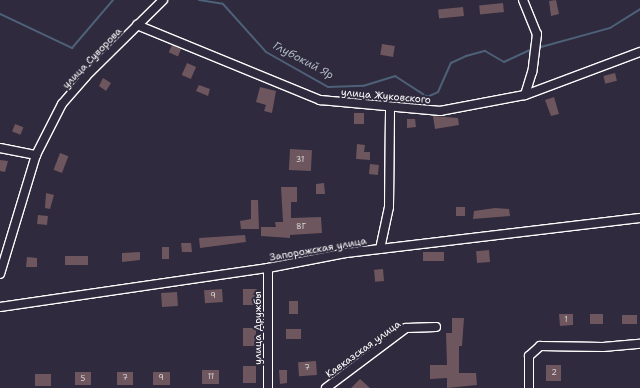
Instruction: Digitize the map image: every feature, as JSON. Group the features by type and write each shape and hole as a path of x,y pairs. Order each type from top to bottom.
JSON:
{"street":[{"name":"улица Суворова","path":"0,274 36,155 62,104 137,25 163,0"},
{"path":"523,0 537,34 532,72 524,95"},
{"name":"улица Жуковского","path":"137,25 320,100 390,108 440,111 524,95 640,52"},
{"path":"380,249 389,207 390,108"},
{"path":"0,148 36,155"},
{"name":"Запорожская улица","path":"0,307 268,268 380,249 640,218"},
{"name":"улица Дружбы","path":"268,268 268,388"},
{"name":"Кавказская улица","path":"326,388 406,328 436,327"},
{"path":"529,388 529,356 540,346 602,347 640,344"}],"building":[{"path":"556,0 559,14 551,16 549,1"},
{"path":"503,3 504,12 480,14 479,6"},
{"path":"463,7 464,16 439,19 438,10"},
{"path":"382,44 395,46 393,57 380,55"},
{"path":"172,45 181,49 178,56 169,52"},
{"path":"187,63 196,67 191,79 182,75"},
{"path":"615,73 617,81 605,84 603,76"},
{"path":"103,78 111,83 106,91 99,86"},
{"path":"199,85 210,89 208,96 196,91"},
{"path":"260,87 276,91 272,113 264,111 266,105 256,102"},
{"path":"554,97 559,114 551,116 545,100"},
{"path":"354,113 364,113 364,124 354,124"},
{"path":"433,116 458,118 459,125 435,129"},
{"path":"407,119 415,119 416,127 407,128"},
{"path":"15,124 23,127 21,135 12,131"},
{"path":"357,144 365,145 364,152 370,152 370,160 356,159"},
{"path":"290,149 312,150 311,171 289,170"},
{"path":"60,153 68,156 62,173 54,170"},
{"path":"0,160 8,161 5,172 0,171"},
{"path":"370,164 379,165 378,175 369,174"},
{"path":"324,183 325,194 316,194 316,184"},
{"path":"281,187 297,187 297,202 291,202 291,218 321,217 322,233 290,235 290,238 261,236 261,227 276,227 275,222 283,222"},
{"path":"46,193 54,195 50,209 45,208"},
{"path":"251,200 258,200 259,229 241,229 240,221 251,219"},
{"path":"456,207 465,207 465,216 456,216"},
{"path":"495,208 509,209 510,216 473,219 474,211"},
{"path":"38,215 48,216 47,225 37,224"},
{"path":"245,235 246,242 200,248 199,238"},
{"path":"181,243 191,243 192,252 182,252"},
{"path":"162,247 169,247 169,259 162,259"},
{"path":"489,250 490,262 477,263 476,251"},
{"path":"140,252 140,260 122,262 122,253"},
{"path":"423,252 444,252 444,261 423,261"},
{"path":"65,256 88,256 88,265 65,265"},
{"path":"27,257 37,258 37,267 26,267"},
{"path":"383,269 384,281 375,282 374,270"},
{"path":"222,289 223,302 205,303 204,290"},
{"path":"243,289 257,289 257,305 243,305"},
{"path":"177,292 178,306 162,307 161,293"},
{"path":"289,301 298,301 298,314 289,314"},
{"path":"559,314 573,314 573,325 560,326"},
{"path":"590,314 603,314 603,324 590,324"},
{"path":"622,315 637,315 637,324 622,324"},
{"path":"452,318 464,318 462,346 459,346 459,373 476,373 477,385 447,388 447,378 430,379 430,365 447,365 446,333 452,333"},
{"path":"243,328 256,328 256,346 243,346"},
{"path":"286,329 301,329 301,339 286,339"},
{"path":"316,361 317,375 299,376 298,362"},
{"path":"546,365 561,365 561,381 546,381"},
{"path":"243,366 256,366 256,383 243,383"},
{"path":"202,370 219,370 219,384 202,384"},
{"path":"279,370 287,370 287,383 280,384"},
{"path":"75,372 91,372 91,385 75,385"},
{"path":"117,372 133,372 133,385 117,385"},
{"path":"153,372 170,372 170,385 153,385"},
{"path":"35,374 51,374 51,386 35,386"},
{"path":"360,379 370,388 351,388"}],"waterway":[{"name":"Глубокий Яр","path":"0,14 72,48 113,0"},
{"name":"Глубокий Яр","path":"199,0 223,4 266,52 328,87 363,86 395,76 427,97 438,92 451,63 466,56 485,51 504,62 530,50"},
{"name":"Глубокий Яр","path":"541,47 610,28 640,9"}]}
